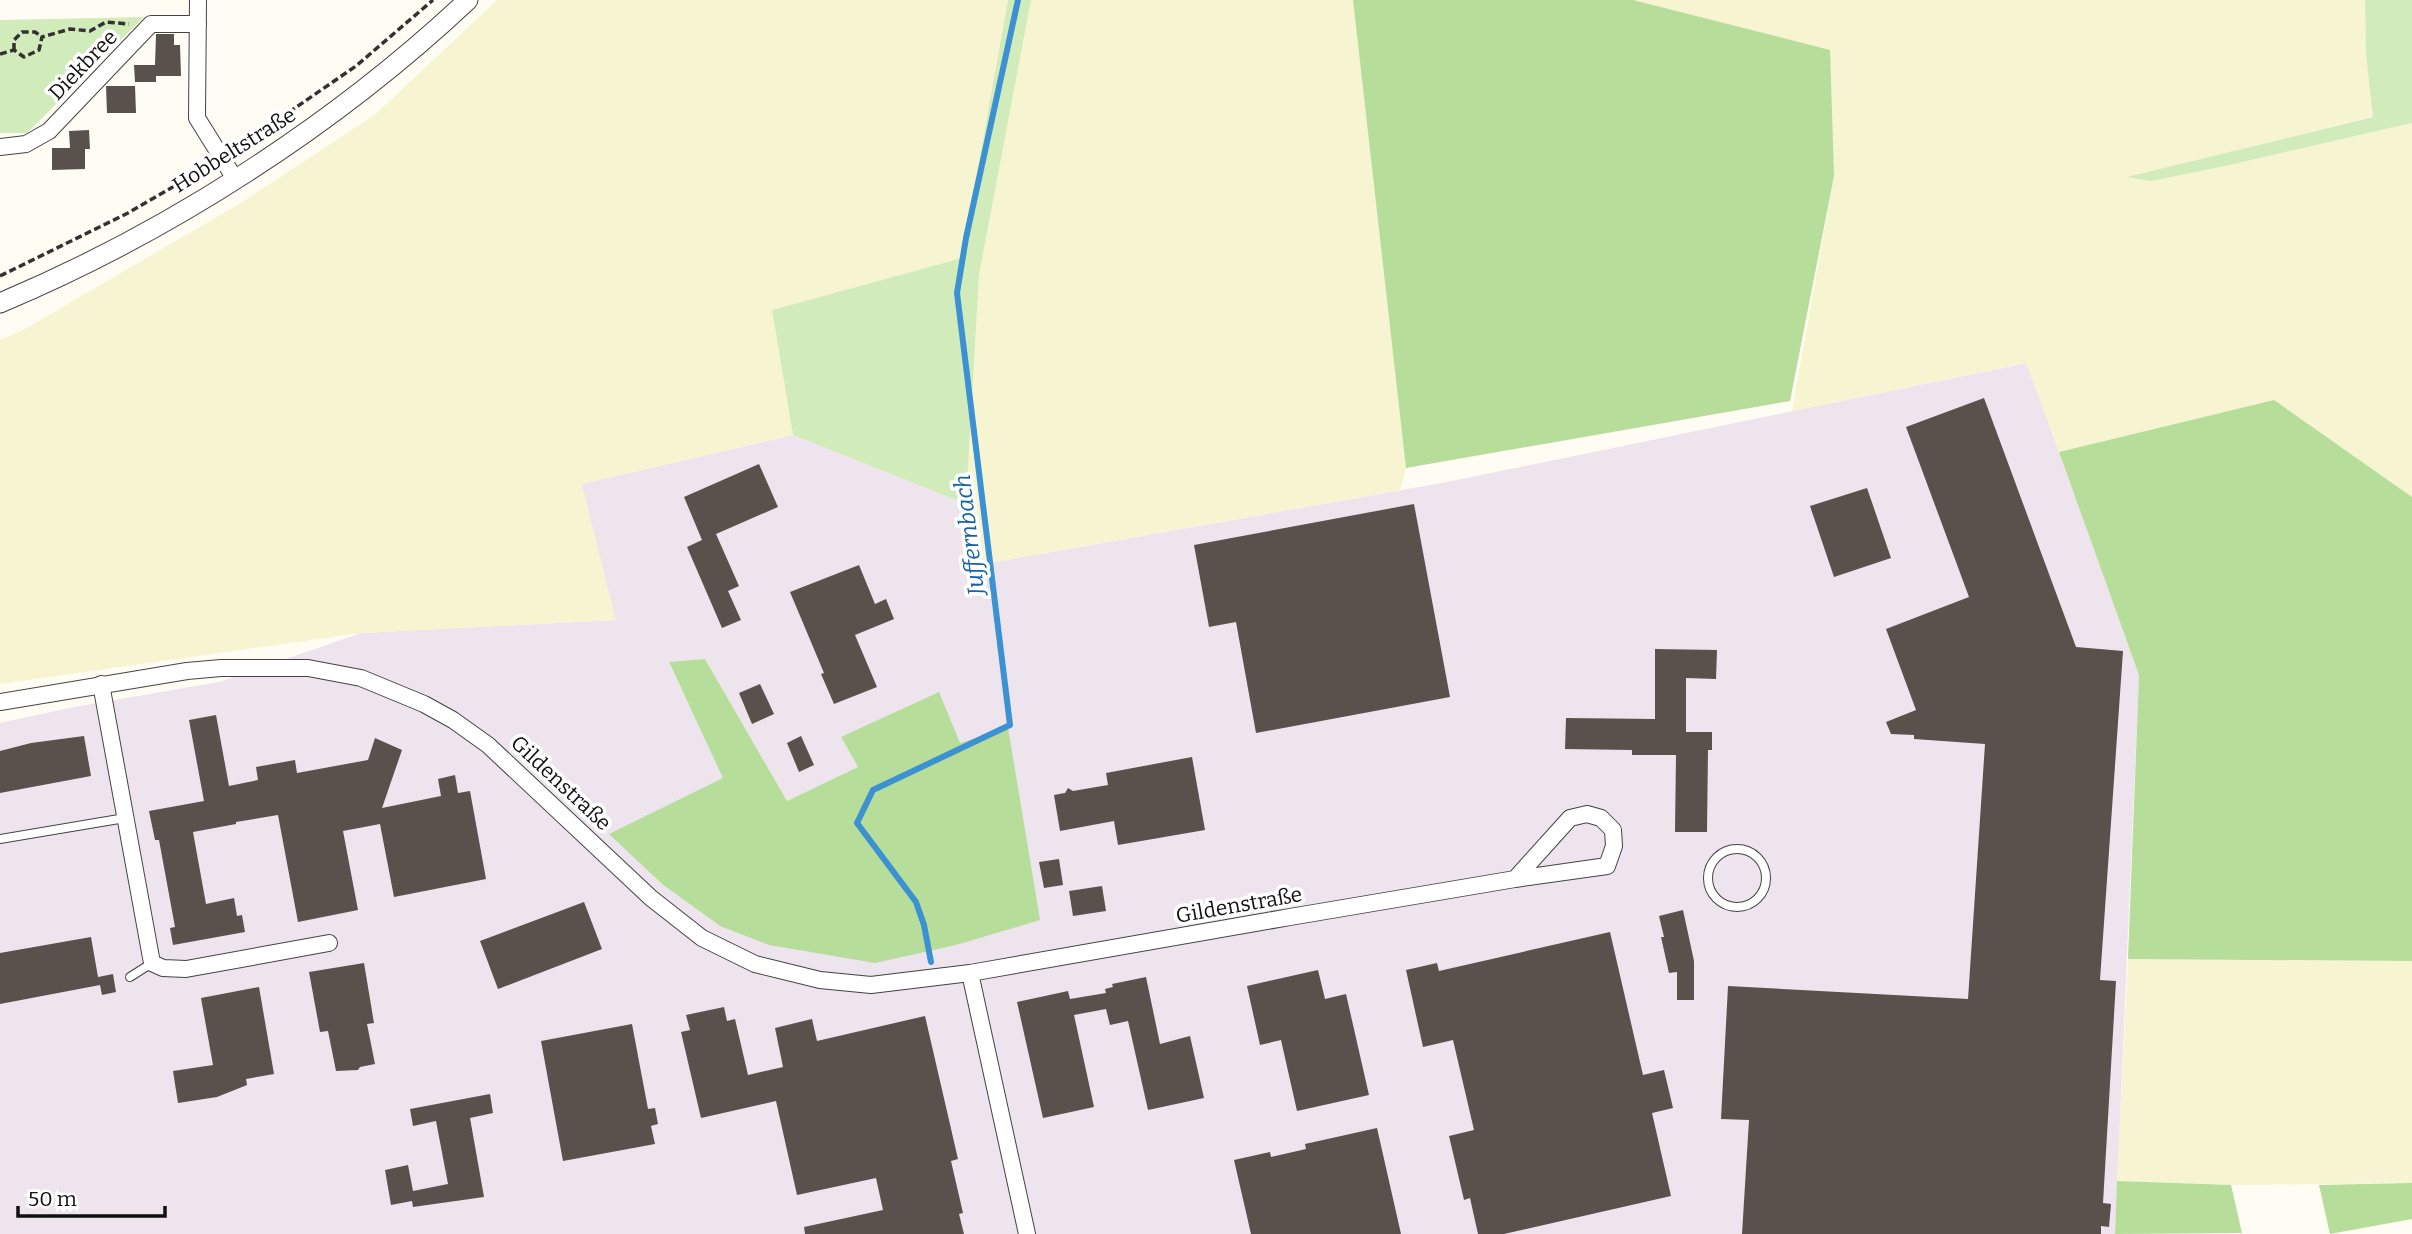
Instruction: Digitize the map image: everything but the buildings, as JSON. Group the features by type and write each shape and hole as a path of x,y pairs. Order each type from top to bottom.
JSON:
{"street":[{"path":"198,0 197,118 235,179"},
{"name":"Hobbeltstraße","path":"0,303 142,234 235,179 366,88 416,49 468,0"},
{"name":"Diekbree","path":"0,147 26,144 50,131 151,24 198,24"},
{"name":"Gildenstraße","path":"0,702 187,671 308,668 361,678 424,704 453,720 488,746 651,898 702,938 755,964 820,980 871,985 970,973 1515,879 1607,866 1615,846 1613,830 1601,818 1587,814 1570,818 1515,879"},
{"path":"101,684 152,963 163,968 186,969 329,943"},
{"path":"970,973 1027,1234"}],"lane":[{"path":"0,839 125,818"},
{"path":"1735,850 1745,851 1758,858 1766,878 1763,891 1755,901 1738,907 1727,905 1714,896 1708,880 1709,870 1718,856 1735,850"},
{"path":"130,977 152,963"}],"path":[{"path":"14,50 14,40 22,32 34,32 42,37 70,29 90,31 106,22 130,24 140,35"},
{"path":"14,50 24,57 38,50 42,37"},
{"path":"0,54 14,50"}],"shaded area":[{"path":"497,0 1008,0 962,258 772,310 793,435 582,484 616,620 361,633 0,684 0,340 25,329 239,204 376,114"},
{"path":"1031,0 1353,0 1406,468 1400,490 984,564 966,504 979,275"},
{"path":"1633,0 2365,0 2366,54 2374,116 2129,177 2151,180 2230,165 2412,123 2412,497 2274,400 2059,452 2026,363 1792,411 1834,176"},
{"path":"2027,363 2139,675 2115,1234 0,1234 0,723 74,707 219,682 361,633 615,620 581,484 793,435 966,504 984,564 1447,482","holes":["705,659 787,801 858,767 841,737 960,743 1008,729 720,926 662,884 610,834 724,778 669,663"]},
{"path":"2128,959 2412,961 2412,1183 2231,1185 2117,1181"}],"green space":[{"path":"1008,0 1031,0 979,275 966,504 793,435 772,310 962,258"},
{"path":"1353,0 1633,0 1830,50 1834,176 1790,401 1406,468"},
{"path":"2365,0 2412,0 2412,123 2151,181 2127,177 2373,117 2366,54"},
{"path":"144,17 27,133 0,133 0,20"},
{"path":"2274,400 2412,497 2412,961 2128,959 2139,675 2059,452"},
{"path":"705,659 787,801 858,767 841,737 939,692 960,743 1008,728 1040,920 956,945 875,963 769,945 720,926 662,884 609,834 723,778 669,662"},
{"path":"2117,1181 2231,1185 2242,1233 2115,1234"},
{"path":"2412,1183 2412,1219 2330,1234 2319,1185"}],"waterway":[{"name":"Juffernbach","path":"931,962 924,925 916,902 857,823 873,790 1010,725 957,293 966,238 1018,0"}]}
